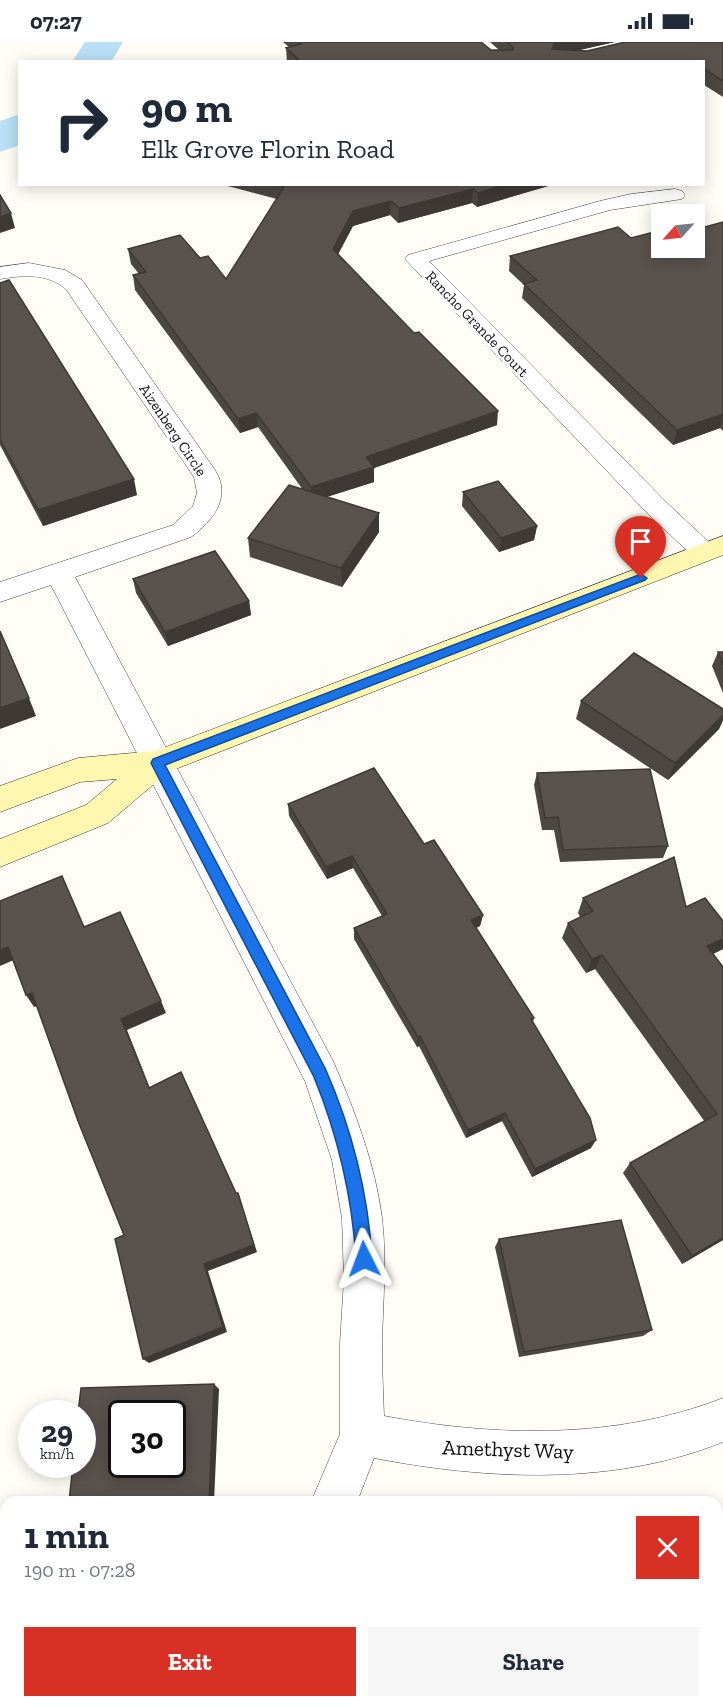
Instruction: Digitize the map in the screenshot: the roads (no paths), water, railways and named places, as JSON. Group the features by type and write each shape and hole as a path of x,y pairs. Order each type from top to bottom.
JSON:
{"main road":[{"path":"0,799 78,770 158,763 714,549"},
{"path":"0,853 97,814 158,763"}],"street":[{"name":"Rancho Grande Court","path":"675,195 607,205 415,259 657,508 714,549"},
{"name":"Aizenberg Circle","path":"0,273 43,270 67,279 74,285 206,476 210,486 210,498 206,509 197,520 182,531 0,592"},
{"path":"58,573 320,1073 348,1150 362,1218 364,1259 361,1344 362,1434 336,1496"},
{"name":"Amethyst Way","path":"362,1434 442,1449 544,1455 624,1446 663,1438 723,1420"}],"waterway":[{"path":"92,60 104,42"},
{"path":"0,139 18,128"}]}
